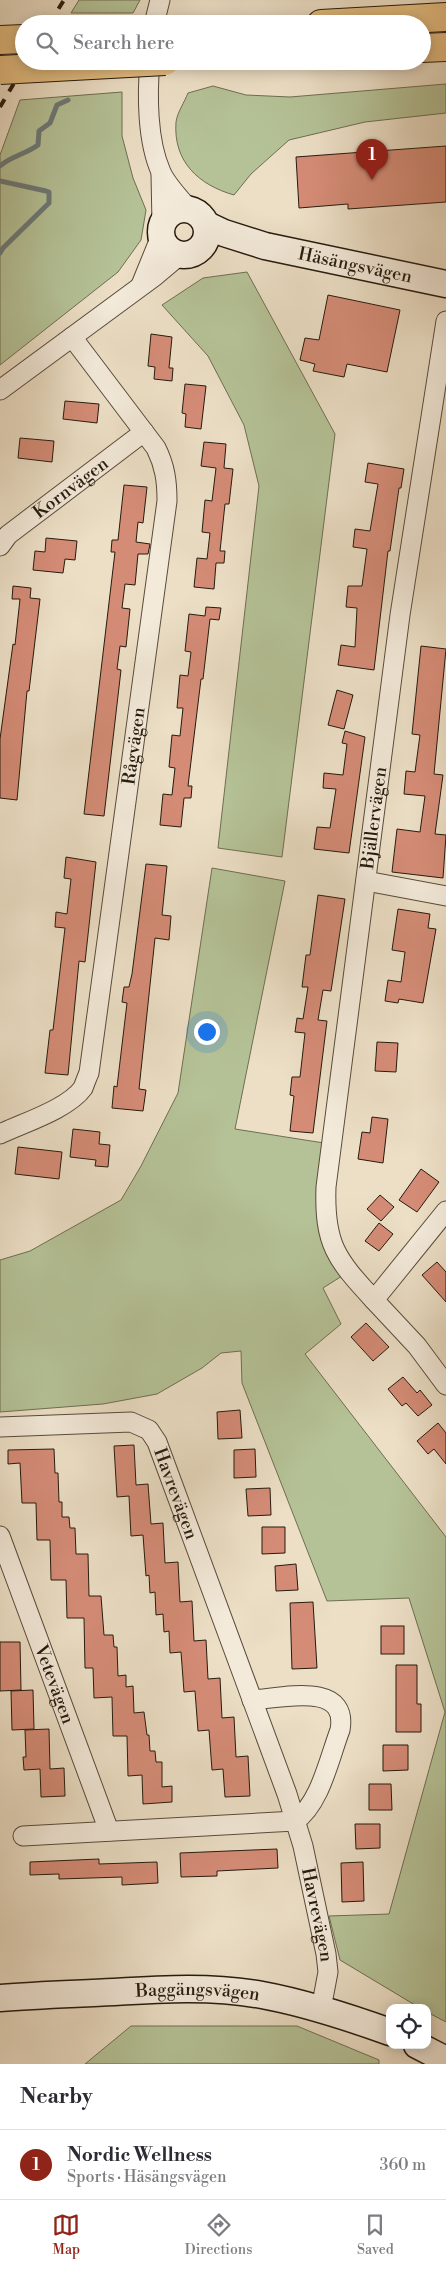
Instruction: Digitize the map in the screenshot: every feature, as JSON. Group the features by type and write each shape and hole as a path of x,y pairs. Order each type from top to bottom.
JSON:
{"highway":[{"path":"431,18 446,17"},
{"path":"0,40 15,39"},
{"path":"431,48 446,47"},
{"path":"0,70 15,69"}],"street":[{"path":"156,15 160,0"},
{"path":"0,390 141,285 206,241 198,217 162,174 157,163 149,120 150,70"},
{"path":"162,174 162,230 168,249 190,252"},
{"path":"141,285 170,214 176,210 198,217"},
{"name":"Häsängsvägen","path":"198,217 224,233 265,246 446,284"},
{"name":"Häsängsvägen","path":"190,252 265,246"},
{"name":"Bjällervägen","path":"446,321 403,596 326,1187 325,1210 328,1236 338,1257 374,1300 417,1346 446,1384"},
{"name":"Rågvägen","path":"0,1134 56,1108 72,1098 83,1088 92,1059 167,501 167,479 163,462 144,432 72,337"},
{"name":"Kornvägen","path":"0,546 8,535 144,432"},
{"path":"366,881 446,896"},
{"path":"374,1300 446,1211"},
{"name":"Havrevägen","path":"0,1427 131,1422 149,1430 157,1442 252,1700 303,1846 326,1954 328,1972 320,2009"},
{"name":"Vetevägen","path":"0,1536 108,1831"},
{"path":"23,1836 295,1821 306,1814 315,1798 340,1730 342,1720 338,1708 328,1699 312,1695 252,1700"},
{"name":"Baggängsvägen","path":"0,1998 164,1989 221,1990 261,1995 320,2009 386,2031"}],"green space":[{"path":"79,0 140,0 133,13 71,13"},
{"path":"446,84 446,113 365,122 289,140 251,174 234,195 210,185 191,170 179,149 176,136 177,118 188,93 213,86 246,95 290,97"},
{"path":"122,92 122,136 133,178 146,210 141,240 118,272 0,365 0,155 20,100"},
{"path":"247,272 335,434 282,857 218,848 259,486 244,425 208,356 162,305 203,278"},
{"path":"212,868 285,881 235,1129 324,1143 319,1231 342,1276 323,1288 341,1324 305,1354 446,1537 446,2022 431,2014 431,2004 413,2004 340,1960 329,1916 389,1914 445,1712 409,1598 327,1601 242,1383 241,1351 221,1353 202,1368 157,1394 103,1404 0,1412 0,1260 30,1251 121,1200 141,1166 178,1093"},
{"path":"131,2026 297,2026 379,2060 379,2064 85,2064"}],"building":[{"path":"446,146 446,202 348,209 348,204 299,208 296,157"},
{"path":"328,295 400,310 387,372 347,364 344,377 313,371 315,364 300,360 305,338 319,340"},
{"path":"151,334 172,337 169,368 173,368 172,381 154,379 155,367 148,366"},
{"path":"185,384 206,386 201,429 185,427 186,414 182,413"},
{"path":"65,401 99,404 97,423 63,419"},
{"path":"20,438 54,441 52,462 18,458"},
{"path":"204,442 226,444 224,468 233,469 229,504 225,504 220,551 225,551 224,563 216,563 214,589 194,587 197,558 207,559 210,533 202,532 205,500 212,501 216,468 201,466"},
{"path":"368,463 404,469 401,488 399,488 390,551 388,551 374,670 338,665 341,645 355,647 357,608 346,607 348,586 362,586 367,549 353,547 355,529 370,531 378,484 365,482"},
{"path":"124,485 147,487 143,523 138,522 136,542 150,544 148,554 138,554 135,585 125,584 122,608 130,609 126,647 120,646 117,669 121,670 104,816 84,814 115,552 111,552 112,540 118,540"},
{"path":"46,538 77,541 75,560 65,559 63,573 33,570 35,551 45,552"},
{"path":"13,586 31,588 30,598 40,599 29,691 27,691 17,800 0,798 0,739 13,644 15,645 20,599 12,599"},
{"path":"206,607 221,608 219,620 210,619 188,786 192,786 191,798 184,798 181,827 160,825 163,794 172,795 175,768 169,767 172,735 180,736 183,708 177,708 180,675 188,676 191,652 185,651 189,614 205,616"},
{"path":"421,646 446,649 434,774 443,775 435,834 446,835 443,878 392,872 397,829 420,832 425,796 404,794 406,771 415,772 420,735 412,734"},
{"path":"337,690 353,695 344,729 328,725"},
{"path":"345,731 365,737 349,853 314,849 317,827 330,828 336,789 323,788 324,773 343,775 347,744 342,743"},
{"path":"66,857 96,862 85,962 79,961 68,1075 45,1073 50,1030 53,1030 65,928 55,927 56,912 67,914 71,879 64,878"},
{"path":"146,864 167,866 162,915 171,916 169,940 155,938 139,1089 146,1090 143,1111 112,1108 114,1086 117,1087 127,1003 122,1002 124,987 129,987 132,974"},
{"path":"318,895 345,899 331,991 323,990 318,1020 327,1021 313,1133 290,1131 294,1096 290,1095 292,1077 300,1077 305,1033 295,1032 297,1018 303,1019 308,987 302,987 306,955 310,955"},
{"path":"398,909 430,914 428,928 436,929 423,1003 399,999 398,1003 385,1001 388,980 401,982 405,952 392,950"},
{"path":"377,1042 398,1043 396,1072 375,1071"},
{"path":"372,1117 388,1119 383,1163 358,1159 362,1132 370,1133"},
{"path":"73,1129 100,1132 99,1144 110,1145 108,1167 95,1166 96,1160 70,1157"},
{"path":"18,1147 62,1152 59,1179 15,1174"},
{"path":"421,1169 439,1182 417,1212 399,1200"},
{"path":"380,1195 394,1207 381,1221 367,1209"},
{"path":"379,1223 393,1234 379,1251 365,1241"},
{"path":"437,1262 446,1272 446,1302 422,1275"},
{"path":"366,1323 389,1347 373,1361 351,1337"},
{"path":"403,1377 417,1393 420,1390 432,1405 418,1416 406,1403 402,1406 388,1389"},
{"path":"240,1410 242,1438 218,1439 217,1412"},
{"path":"438,1423 446,1433 446,1464 434,1449 428,1454 417,1441"},
{"path":"134,1445 136,1485 148,1484 151,1524 163,1523 165,1563 178,1562 180,1602 192,1601 194,1641 206,1640 208,1679 220,1678 222,1718 234,1717 236,1757 248,1756 250,1796 225,1797 223,1769 212,1770 209,1730 198,1731 195,1691 184,1692 181,1652 170,1653 169,1631 164,1632 163,1614 156,1615 155,1592 150,1593 149,1575 146,1576 143,1535 131,1536 129,1496 117,1497 114,1446"},
{"path":"54,1449 55,1473 58,1473 59,1502 62,1502 62,1517 69,1517 70,1528 75,1528 76,1554 88,1554 89,1596 101,1596 104,1635 113,1635 114,1647 117,1647 118,1676 126,1675 126,1687 133,1686 134,1713 144,1712 150,1751 155,1751 156,1762 162,1762 162,1787 172,1786 172,1802 143,1804 142,1775 128,1776 127,1736 113,1736 112,1697 94,1698 93,1668 85,1668 84,1618 67,1618 66,1580 51,1580 50,1540 37,1540 36,1503 22,1503 20,1463 8,1464 8,1450"},
{"path":"255,1449 256,1477 234,1478 234,1450"},
{"path":"270,1488 271,1515 248,1516 246,1489"},
{"path":"262,1527 285,1527 285,1553 262,1554"},
{"path":"296,1564 298,1590 276,1591 275,1566"},
{"path":"313,1602 317,1668 292,1669 290,1603"},
{"path":"381,1626 404,1626 404,1654 381,1654"},
{"path":"0,1642 20,1642 21,1690 0,1691"},
{"path":"396,1665 417,1665 417,1704 421,1704 421,1732 396,1732"},
{"path":"33,1690 34,1729 12,1730 11,1691"},
{"path":"49,1729 50,1769 64,1768 65,1796 41,1797 40,1769 24,1770 23,1757 26,1757 25,1730"},
{"path":"383,1745 408,1745 408,1770 383,1771"},
{"path":"369,1784 391,1784 392,1810 369,1810"},
{"path":"355,1824 380,1824 380,1848 356,1849"},
{"path":"277,1849 278,1868 217,1871 217,1876 181,1877 180,1853"},
{"path":"99,1859 99,1864 157,1862 158,1883 122,1885 122,1877 59,1879 59,1874 30,1875 30,1862"},
{"path":"363,1862 364,1901 342,1902 341,1863"}],"waterway":[{"path":"0,166 38,145 39,131 50,123 57,105 68,100"},
{"path":"0,181 49,192 49,203 0,253"}],"railway":[{"path":"55,15 64,0"},
{"path":"0,107 22,70"}],"place":[{"name":"Nordic Wellness","path":"372,180"}]}
